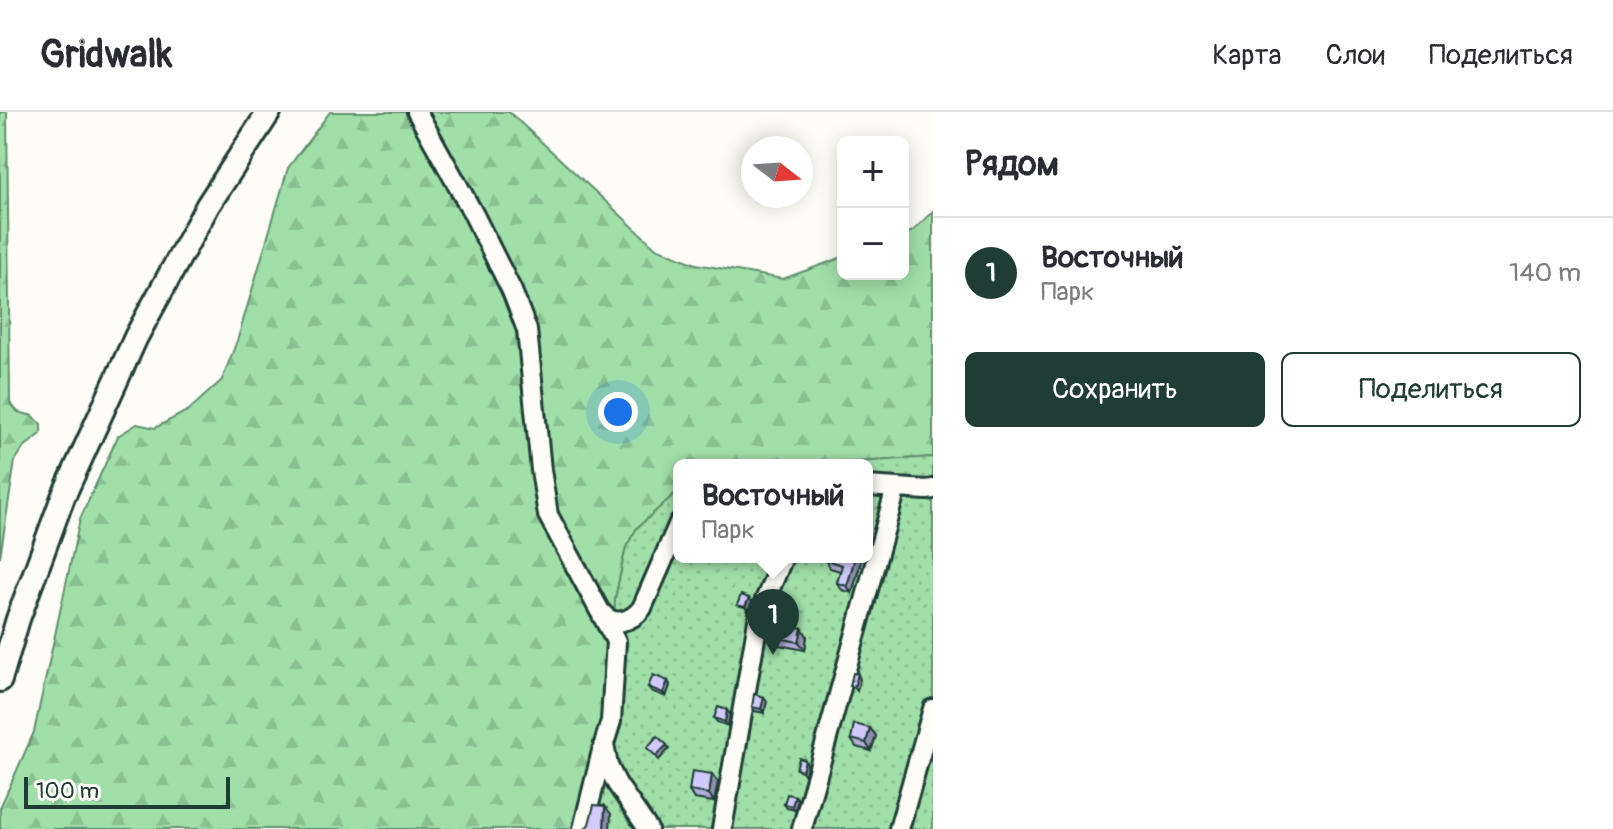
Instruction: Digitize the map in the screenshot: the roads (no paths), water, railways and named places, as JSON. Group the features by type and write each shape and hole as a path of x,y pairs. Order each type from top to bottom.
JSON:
{"main road":[{"path":"0,680 18,619 63,497 136,337 208,205 269,112"}],"street":[{"path":"417,112 473,213 512,291 527,330 548,515 616,641 611,721 583,829"},
{"path":"873,486 933,489"},
{"path":"802,829 896,488"},
{"path":"600,611 606,618 617,622 636,616 673,537"},
{"path":"722,829 759,615 781,563"},
{"path":"899,829 933,709"},
{"path":"604,744 608,766 617,784 648,829"}],"place":[{"name":"Восточный","path":"773,655"}]}
